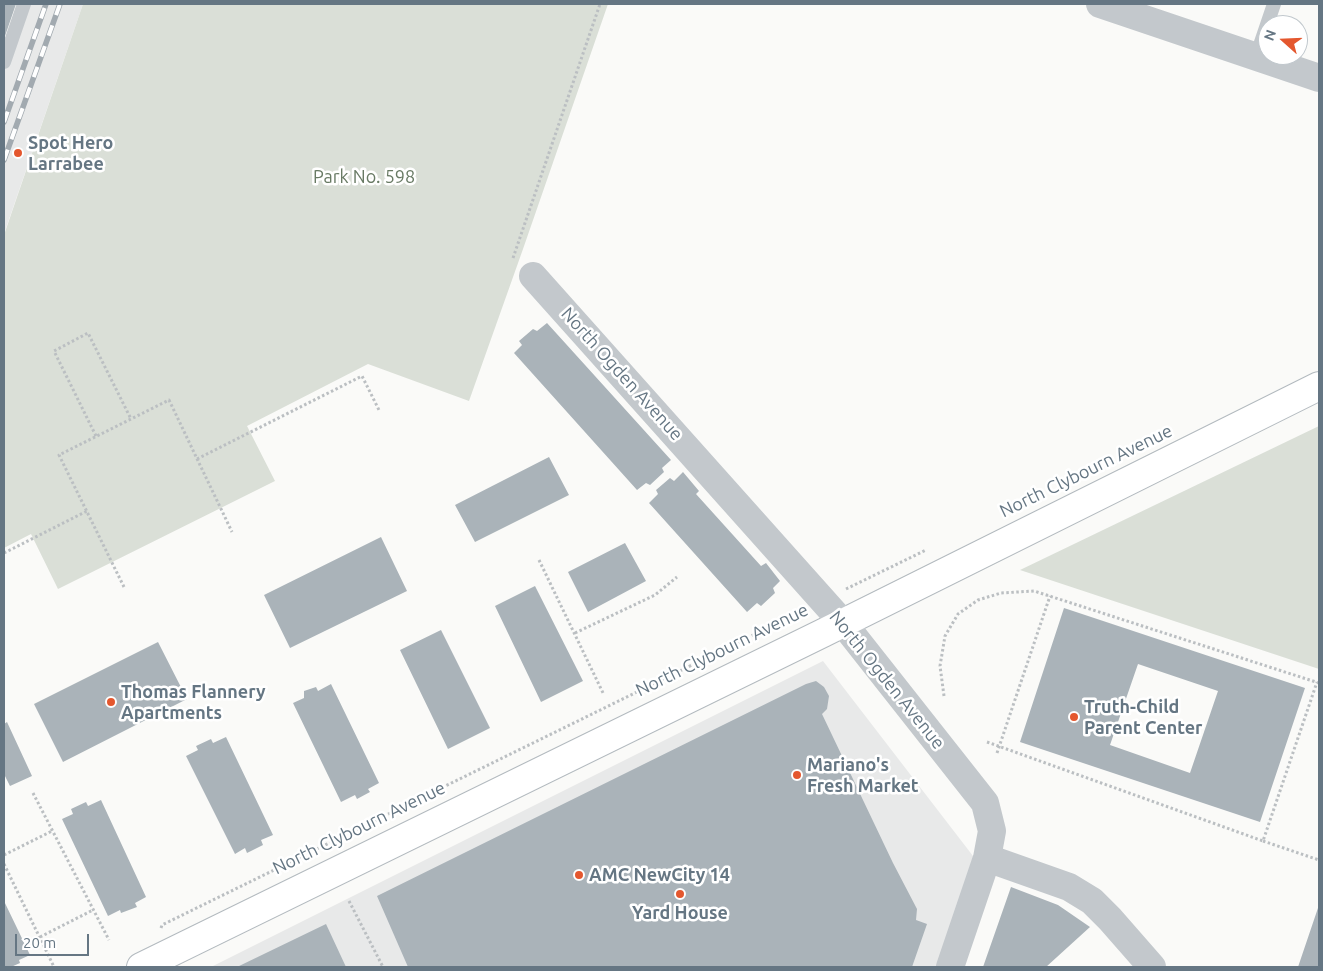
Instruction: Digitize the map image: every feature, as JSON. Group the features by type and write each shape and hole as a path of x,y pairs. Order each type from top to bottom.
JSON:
{"main road":[{"name":"North Clybourn Avenue","path":"145,965 844,623 1319,386"}],"street":[{"path":"1100,4 1319,78"},
{"name":"North Ogden Avenue","path":"522,270 844,623 986,802 992,831 987,858 950,967"},
{"path":"987,858 1069,887 1092,901 1152,967"}],"lane":[{"path":"4,62 24,4"},
{"path":"1256,57 1274,4"}],"path":[{"path":"522,270 600,4"},
{"path":"96,436 54,351 88,333 131,419"},
{"path":"197,459 362,376 379,410"},
{"path":"124,586 59,455 96,436 169,400 232,532"},
{"path":"4,553 87,512"},
{"name":"North Clybourn Avenue","path":"145,965 162,925 928,549"},
{"path":"539,560 604,695"},
{"path":"575,633 655,596 677,577"},
{"path":"944,696 940,666 945,636 958,614 978,600 1002,593 1034,591 1318,682 1263,840"},
{"path":"997,753 1050,596"},
{"path":"987,742 1319,860"},
{"path":"33,793 109,940"},
{"path":"4,855 52,831"},
{"path":"4,864 54,967"},
{"path":"349,901 383,967"},
{"path":"40,937 93,910"}],"shaded area":[{"name":"Spot Hero Larrabee","path":"28,4 83,4 4,234 4,72"},
{"path":"823,661 983,869 950,967 211,967"}],"green space":[{"name":"Park No. 598","path":"83,4 608,4 469,401 368,364 247,426 275,481 58,589 31,534 4,548 4,235"},
{"path":"1319,426 1319,669 1020,570"}],"building":[{"path":"4,4 16,4 4,39"},
{"path":"547,323 671,460 662,468 664,472 650,485 646,483 637,490 514,353 522,345 519,341 533,329 537,331"},
{"path":"549,457 569,495 475,542 455,505"},
{"path":"683,472 699,491 696,494 761,566 766,563 780,581 773,588 775,593 761,606 757,603 747,612 649,503 658,494 656,490 670,478 674,481"},
{"name":"Thomas Flannery Apartments","path":"381,537 407,591 290,648 264,595"},
{"path":"625,543 646,581 588,612 568,572"},
{"path":"535,586 583,681 541,702 495,606"},
{"name":"Truth-Child Parent Center","path":"1064,608 1305,688 1260,822 1020,742","holes":["1138,664 1218,691 1190,773 1110,745"]},
{"path":"441,630 490,728 448,749 400,650"},
{"name":"Thomas Flannery Apartments","path":"158,642 187,699 63,762 34,704"},
{"path":"816,681 824,687 829,696 827,709 822,714 917,909 916,920 927,924 912,967 408,967 377,896 806,684"},
{"path":"331,684 379,783 368,789 370,792 357,799 355,795 341,802 293,703 304,698 304,691 316,687 318,691"},
{"path":"7,722 32,776 10,786 4,774 4,724"},
{"path":"226,737 273,835 261,840 263,845 247,853 245,848 235,854 186,756 198,750 196,746 211,739 213,743"},
{"path":"101,800 146,897 135,903 137,907 121,913 120,910 108,916 62,819 73,814 71,809 86,802 88,806"},
{"path":"1011,887 1058,905 1090,927 1046,967 983,967"},
{"path":"4,901 30,955 19,960 20,963 11,967 4,967"},
{"path":"1319,905 1319,967 1298,967"},
{"path":"326,924 346,967 237,967"}],"railway":[{"path":"4,122 46,4"},
{"path":"4,160 60,4"}],"place":[{"name":"Spot Hero Larrabee","path":"18,153"},
{"name":"Thomas Flannery Apartments","path":"111,702"},
{"name":"Truth-Child Parent Center","path":"1074,717"},
{"name":"Mariano's Fresh Market","path":"797,775"},
{"name":"AMC NewCity 14","path":"579,875"},
{"name":"Yard House","path":"680,894"}]}
